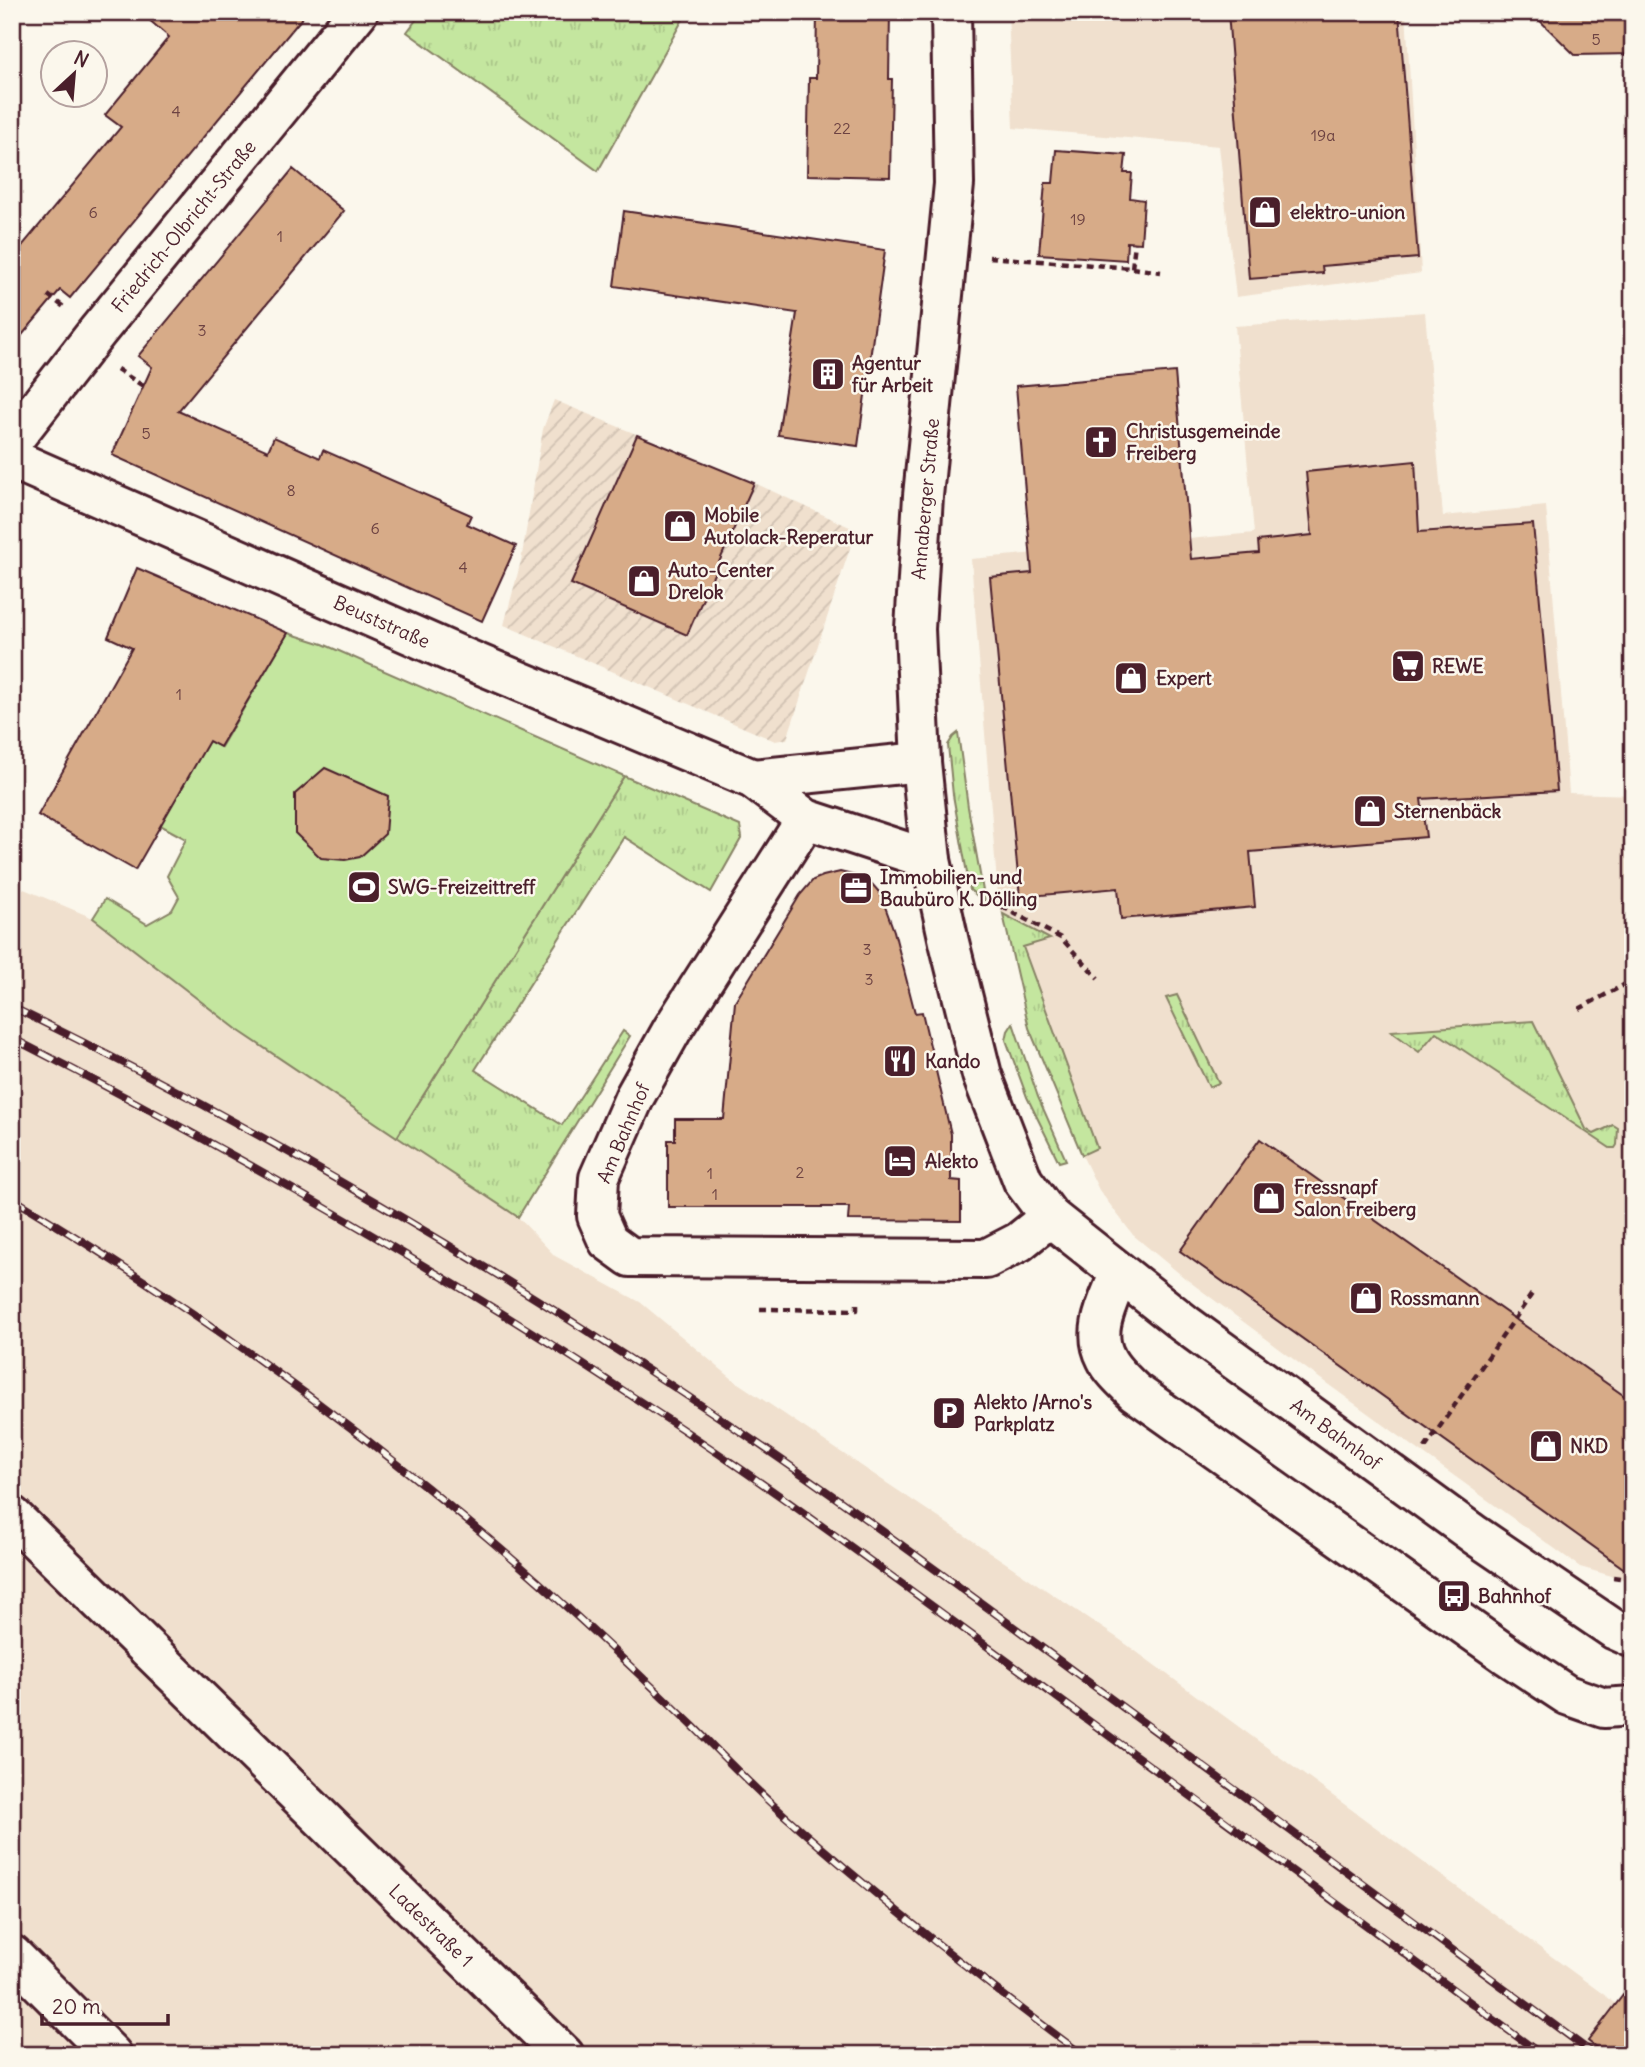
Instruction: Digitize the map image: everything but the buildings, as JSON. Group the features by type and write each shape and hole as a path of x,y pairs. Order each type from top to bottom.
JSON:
{"street":[{"name":"Friedrich-Olbricht-Straße","path":"12,441 97,332 358,12"},
{"name":"Annaberger Straße","path":"931,860 921,762 916,616 923,496 954,184 951,12"},
{"name":"Beuststraße","path":"12,459 448,651 753,779 806,818 931,860"},
{"name":"Beuststraße","path":"753,779 921,762"},
{"name":"Am Bahnhof","path":"806,818 672,1030 635,1096 599,1178 597,1216 608,1241 630,1257 986,1259 1019,1242 1050,1217"},
{"name":"Am Bahnhof","path":"931,860 982,1074 1023,1181 1050,1217 1119,1274 1486,1543 1615,1630 1633,1638"},
{"path":"1119,1274 1099,1327 1100,1344 1107,1361 1135,1392 1567,1695 1604,1708 1633,1706"},
{"name":"Ladestraße 1","path":"12,1516 564,2055"},
{"path":"12,1955 112,2055"}],"path":[{"path":"1132,268 1135,243"},
{"path":"949,254 1161,272"},
{"path":"1626,282 1633,281"},
{"path":"991,901 1061,938 1098,978"},
{"path":"1579,1009 1633,980"},
{"path":"1401,1481 1534,1292"},
{"path":"760,1308 857,1310 857,1302"}],"shaded area":[{"path":"1008,12 1406,12 1421,273 1236,297 1219,146 1013,128"},
{"path":"1425,312 1443,516 1546,506 1569,793 1633,795 1633,1582 1580,1567 1300,1364 1186,1279 1133,1235 1099,1190 1029,1028 998,896 971,559 1254,533 1235,326"},
{"path":"554,400 759,485 856,530 787,739 775,741 504,625 521,561 543,429"},
{"path":"12,884 93,918 239,1031 518,1217 555,1256 640,1302 735,1381 1119,1639 1633,2016 1633,2055 12,2055"}],"green space":[{"path":"422,12 687,12 598,171 407,32"},
{"name":"SWG-Freizeittreff","path":"288,633 323,644 624,776 397,1137 239,1031 93,918 105,899 147,924 172,910 179,897 167,876 186,839 160,825 209,741 221,747"},
{"path":"958,733 985,902 970,890 953,795 948,745"},
{"path":"624,776 740,826 742,837 711,892 624,837 475,1070 562,1125 623,1031 630,1036 518,1217 397,1137"},
{"path":"1003,914 1050,939 1023,947 1097,1148 1082,1155 1029,1028"},
{"path":"1177,995 1219,1083 1209,1087 1166,998"},
{"path":"1533,1021 1586,1129 1594,1134 1613,1125 1618,1128 1615,1148 1610,1148 1436,1032 1419,1052 1391,1031"},
{"path":"1013,1023 1038,1097 1066,1160 1059,1162 1027,1097 1006,1040"}],"railway":[{"path":"12,1007 174,1089 333,1177 567,1318 700,1404 922,1560 1595,2055"},
{"path":"12,1038 180,1126 346,1220 508,1317 667,1419 899,1582 1542,2055"},
{"path":"12,1198 206,1322 330,1412 451,1507 603,1640 766,1799 827,1853 1008,1999 1083,2055"}],"place":[{"name":"elektro-union","path":"1265,212"},
{"name":"Agentur für Arbeit","path":"828,374"},
{"name":"Christusgemeinde Freiberg","path":"1101,442"},
{"name":"Mobile Autolack-Reperatur","path":"680,526"},
{"name":"Auto-Center Drelok","path":"644,581"},
{"name":"REWE","path":"1408,666"},
{"name":"Expert","path":"1131,678"},
{"name":"Sternenbäck","path":"1370,811"},
{"name":"SWG-Freizeittreff","path":"364,887"},
{"name":"Immobilien- und Baubüro K. Dölling","path":"856,888"},
{"name":"Kando","path":"900,1061"},
{"name":"Alekto","path":"900,1161"},
{"name":"Fressnapf Salon Freiberg","path":"1269,1198"},
{"name":"Rossmann","path":"1366,1298"},
{"name":"Alekto /Arno's Parkplatz","path":"949,1413"},
{"name":"NKD","path":"1546,1446"},
{"name":"Bahnhof","path":"1454,1596"}]}
